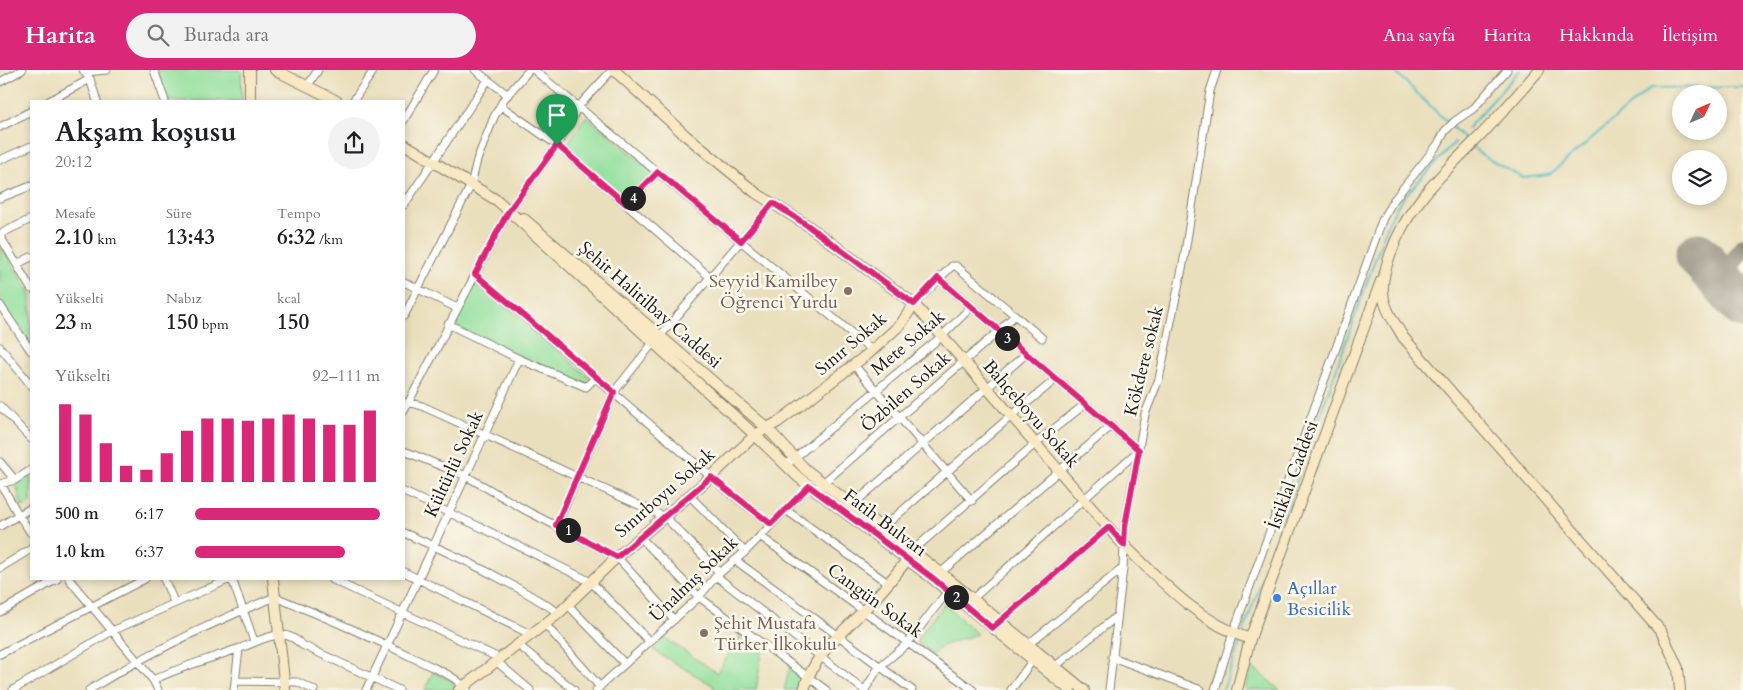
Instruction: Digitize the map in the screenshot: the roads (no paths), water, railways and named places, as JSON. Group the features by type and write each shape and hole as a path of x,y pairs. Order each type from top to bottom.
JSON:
{"street":[{"path":"0,82 22,70"},
{"path":"84,71 107,70"},
{"path":"154,70 165,100"},
{"path":"250,70 250,100"},
{"path":"275,70 308,85 334,100"},
{"path":"308,85 318,70"},
{"path":"354,100 374,70"},
{"path":"405,118 434,70"},
{"path":"475,70 508,95"},
{"path":"405,314 471,185 477,160 501,106 529,70"},
{"path":"534,70 872,350"},
{"path":"405,409 508,212 557,145 578,107 613,70"},
{"name":"Bahçeboyu Sokak","path":"613,70 685,135 756,192 807,225 914,304 986,389 1036,443 1124,545 1153,575 1218,627 1249,639"},
{"name":"Kökdere sokak","path":"1109,690 1123,568 1125,526 1145,414 1159,379 1182,268 1210,91 1217,70"},
{"path":"1215,690 1383,218 1392,201 1438,144 1445,131 1455,121 1474,108 1507,70"},
{"name":"İstiklal Caddesi","path":"1237,690 1249,639 1404,223 1425,191 1486,129 1539,70"},
{"path":"84,71 90,79 97,100"},
{"path":"51,100 90,79"},
{"path":"405,203 488,80"},
{"path":"501,106 557,145 710,277"},
{"path":"0,127 30,111"},
{"name":"Şehit Halitilbay Caddesi","path":"405,145 498,201 755,434"},
{"path":"0,160 30,146"},
{"path":"626,204 658,172"},
{"path":"0,198 30,186"},
{"path":"661,335 773,203"},
{"name":"Şehit Halitilbay Caddesi","path":"508,212 526,220 767,428 795,458 816,486"},
{"path":"30,220 0,235 30,287"},
{"path":"17,264 30,258"},
{"name":"Sınır Sokak","path":"755,434 767,428 872,350 901,324 914,304 952,266 956,266 1015,315"},
{"path":"1384,273 1383,294 1390,314 1404,337 1661,631 1678,668 1680,690"},
{"path":"475,274 596,376 711,477 771,524"},
{"path":"938,278 1084,405 1139,450 969,602"},
{"path":"405,282 457,308"},
{"path":"0,305 30,349"},
{"name":"Mete Sokak","path":"786,465 874,390 942,336 971,307"},
{"path":"1015,315 1042,338"},
{"name":"Özbilen Sokak","path":"816,486 964,362 1015,315"},
{"path":"448,324 519,359 586,387 596,376"},
{"path":"556,525 614,392 653,343"},
{"path":"0,347 30,384"},
{"path":"844,512 1026,354"},
{"name":"Kültürlü Sokak","path":"366,690 432,545 450,512 519,359"},
{"path":"854,365 972,501"},
{"path":"874,536 1055,380"},
{"path":"408,402 422,406 484,437 665,517 718,575 864,690 879,668 907,644 948,591"},
{"path":"804,690 808,677 820,656 836,635 889,584 910,556 1036,443 1084,405"},
{"path":"0,406 30,438"},
{"path":"937,576 1110,427"},
{"name":"Fatih Bulvarı","path":"755,434 786,465 816,486 874,536 910,556"},
{"name":"Sınırboyu Sokak","path":"463,688 559,613 617,557 711,477 755,434"},
{"path":"405,451 466,476 617,557 674,620"},
{"path":"0,462 15,480"},
{"path":"30,471 15,480 1,484 30,531"},
{"path":"816,486 852,505 883,528 910,556 1051,670 1070,690"},
{"name":"Ünalmış Sokak","path":"598,688 699,597 718,575 745,552 786,510 816,486"},
{"path":"405,492 450,512 591,582 650,642"},
{"path":"689,495 745,552"},
{"path":"0,526 30,508"},
{"path":"786,510 889,584"},
{"path":"996,625 1109,527"},
{"path":"405,533 524,590 559,613"},
{"name":"Cangün Sokak","path":"760,536 862,612 973,690"},
{"path":"640,537 699,597 826,690"},
{"path":"0,568 30,550"},
{"path":"735,560 879,668 912,690"},
{"path":"1023,647 1123,568"},
{"path":"405,572 530,634"},
{"name":"Fatih Bulvarı","path":"937,576 948,591 969,602"},
{"path":"0,612 55,580"},
{"path":"70,580 153,680 158,690"},
{"path":"0,654 142,580"},
{"path":"164,580 174,602"},
{"path":"13,690 112,631 174,602 229,580"},
{"path":"231,580 254,641"},
{"path":"273,580 285,685"},
{"path":"333,580 402,611 498,660 530,690"},
{"path":"89,690 136,660 275,597 320,614 388,645 443,672 463,688"},
{"path":"568,605 625,664"},
{"path":"1051,670 1117,616"},
{"path":"544,623 598,688"},
{"path":"153,680 216,654 239,649 254,641 279,635 292,637 302,645 399,690"},
{"path":"517,644 574,690"},
{"path":"1023,647 1032,661 1084,690"},
{"path":"234,690 239,649"},
{"path":"1112,657 1201,690"},
{"path":"1011,690 1032,661"},
{"path":"234,681 285,685 298,682 314,690"}],"waterway":[{"path":"1393,70 1449,124"},
{"path":"1467,129 1520,70"},
{"path":"1474,148 1480,154 1523,178 1549,175 1650,88 1743,87"},
{"path":"1452,127 1469,143"},
{"path":"1243,633 1388,223 1401,200 1455,142"},
{"path":"1223,690 1241,639"}],"place":[{"name":"Seyyid Kamilbey Öğrenci Yurdu","path":"848,291"},
{"name":"Açıllar Besicilik","path":"1277,598"},
{"name":"Şehit Mustafa Türker İlkokulu","path":"704,633"}]}
